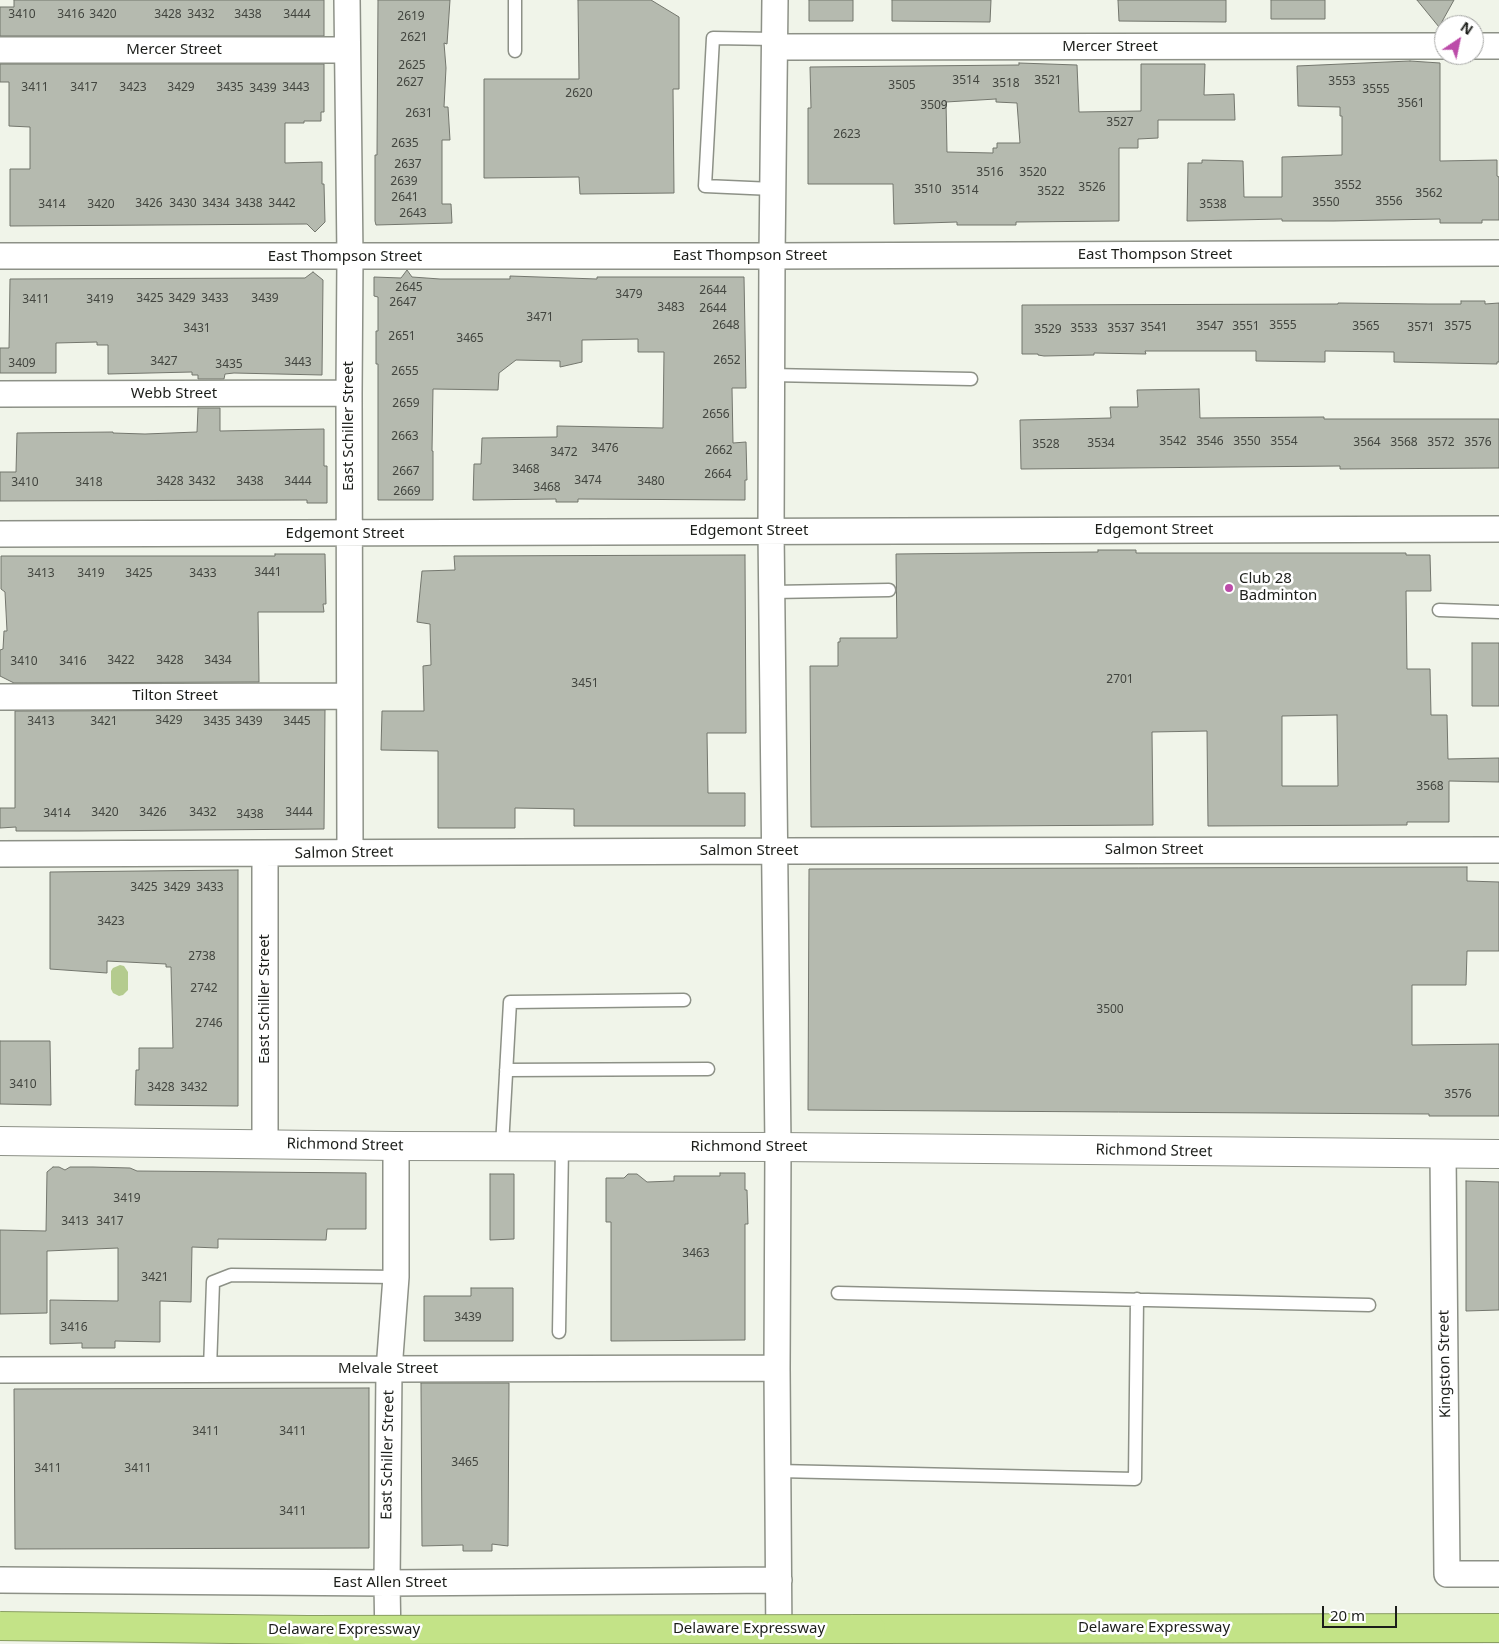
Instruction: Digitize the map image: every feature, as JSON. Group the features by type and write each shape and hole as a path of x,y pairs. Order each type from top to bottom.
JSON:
{"highway":[{"name":"Delaware Expressway","path":"0,1626 298,1630 1499,1628"}],"main road":[{"name":"Richmond Street","path":"0,1141 396,1146 778,1147 1499,1154"}],"street":[{"name":"East Schiller Street","path":"347,0 350,257 350,852"},
{"path":"775,0 771,531 776,851 779,1644"},
{"name":"Mercer Street","path":"775,43 1434,46"},
{"path":"1484,46 1499,46"},
{"name":"Mercer Street","path":"0,50 347,50"},
{"name":"East Thompson Street","path":"0,256 350,257 1499,253"},
{"name":"Webb Street","path":"0,394 349,393"},
{"name":"Edgemont Street","path":"0,534 1499,529"},
{"name":"Tilton Street","path":"0,697 349,696"},
{"name":"Salmon Street","path":"0,854 1499,850"},
{"name":"East Schiller Street","path":"265,854 265,1144"},
{"name":"East Schiller Street","path":"388,1644 386,1583 389,1370 396,1278 396,1146"},
{"name":"Kingston Street","path":"1443,1154 1447,1574 1499,1574"},
{"name":"Melvale Street","path":"0,1370 777,1368"},
{"name":"East Allen Street","path":"0,1580 386,1583 779,1580"}],"lane":[{"path":"515,0 515,51"},
{"path":"773,189 706,186 713,38 775,43"},
{"path":"771,375 971,379"},
{"path":"772,592 889,590"},
{"path":"1439,610 1499,612"},
{"path":"502,1146 510,1002 684,1000"},
{"path":"506,1070 708,1069"},
{"path":"559,1332 562,1147"},
{"path":"210,1369 213,1282 232,1275 396,1278"},
{"path":"838,1293 1369,1305"},
{"path":"778,1471 1135,1479 1137,1299"}],"shaded area":[{"path":"120,965 124,966 128,972 128,990 119,996 113,993 111,989 111,971"}],"building":[{"path":"14,0 324,0 324,36 0,36 0,7 14,7"},
{"path":"378,0 450,0 447,44 444,43 446,68 444,107 448,107 450,140 442,140 442,204 451,204 452,223 376,225 375,155 377,155"},
{"path":"578,0 651,0 679,17 679,89 673,89 674,193 580,194 579,177 484,178 484,79 579,79"},
{"path":"809,0 853,0 853,21 809,21"},
{"path":"892,0 991,0 990,22 892,21"},
{"path":"1118,0 1226,0 1226,22 1119,21"},
{"path":"1271,0 1325,0 1325,19 1271,19"},
{"path":"1417,0 1454,0 1446,15 1434,15 1434,21"},
{"path":"1410,61 1434,63 1434,65 1440,65 1440,161 1497,160 1499,220 1482,220 1482,223 1440,223 1440,219 1187,221 1188,163 1202,163 1202,160 1243,161 1244,197 1282,197 1282,157 1342,155 1342,116 1340,116 1340,107 1298,106 1297,66"},
{"path":"1019,63 1077,65 1079,112 1141,111 1141,64 1205,64 1204,95 1234,94 1235,120 1158,120 1158,138 1138,139 1138,148 1119,148 1119,221 1016,222 1016,225 957,225 957,222 894,224 893,184 808,184 808,108 811,108 810,67 1019,65","holes":["996,99 996,102 1017,103 1020,143 997,143 997,148 993,148 993,153 947,152 946,102"]},
{"path":"0,64 324,64 324,112 321,112 321,121 285,123 285,163 322,162 325,222 315,232 307,224 10,226 10,169 30,169 30,127 9,126 9,82 0,82"},
{"path":"407,270 412,277 440,279 510,279 510,276 597,279 597,277 744,277 746,388 732,388 733,443 746,442 747,480 745,480 745,500 578,499 578,502 556,502 556,499 473,500 474,464 481,464 482,438 557,437 557,426 663,428 664,352 638,352 638,339 582,340 582,362 560,367 560,361 516,360 499,373 498,390 433,389 433,500 378,500 378,364 376,364 376,331 378,331 378,297 374,296 374,277 401,278"},
{"path":"313,272 323,280 322,375 234,373 225,374 224,379 198,379 198,375 192,375 192,372 108,374 108,345 97,345 97,342 56,343 56,373 0,373 0,348 9,348 10,279 305,278"},
{"path":"1461,301 1485,301 1485,304 1499,303 1499,362 1497,364 1394,362 1394,352 1325,351 1325,362 1256,361 1256,351 1145,351 1146,354 1094,353 1094,355 1044,356 1022,354 1022,305 1461,304"},
{"path":"1199,389 1200,418 1499,419 1499,468 1340,469 1340,466 1021,469 1020,420 1111,418 1110,407 1138,407 1137,390"},
{"path":"198,408 220,408 220,431 324,429 327,503 307,503 307,500 0,501 0,472 16,472 17,433 113,432 145,434 197,432"},
{"path":"1098,550 1136,550 1136,553 1406,553 1406,555 1430,555 1431,591 1406,591 1407,669 1430,669 1431,715 1447,715 1448,759 1499,758 1499,782 1449,781 1449,822 1407,822 1407,825 1208,826 1207,731 1152,732 1153,825 811,827 810,666 838,666 838,642 840,642 840,638 897,638 896,554 1098,552","holes":["1337,715 1338,786 1282,786 1282,716"]},
{"path":"275,554 325,554 326,604 323,604 324,612 258,612 259,682 14,683 0,676 0,650 3,649 4,631 7,631 5,592 1,589 1,556 275,556"},
{"path":"745,555 746,733 707,733 708,793 745,793 745,826 574,826 574,809 515,808 515,828 438,828 438,751 381,750 382,711 424,711 423,666 431,665 430,624 417,622 422,571 455,570 454,556"},
{"path":"1472,643 1499,643 1499,706 1472,706"},
{"path":"325,710 324,829 16,831 16,827 0,828 0,808 15,808 15,711"},
{"path":"1467,867 1467,881 1499,882 1499,951 1467,951 1466,985 1412,985 1412,1045 1499,1044 1499,1116 808,1110 809,869"},
{"path":"238,870 238,1106 135,1105 136,1070 139,1070 139,1048 173,1048 171,967 166,967 166,964 107,961 107,973 50,969 50,872"},
{"path":"0,1041 50,1041 51,1105 0,1104"},
{"path":"53,1167 65,1170 70,1167 93,1167 130,1168 137,1171 366,1173 366,1229 327,1229 326,1240 218,1239 218,1248 192,1247 191,1302 160,1301 160,1342 115,1341 115,1348 82,1348 82,1343 50,1344 50,1300 118,1301 118,1248 47,1251 47,1313 0,1314 0,1230 46,1231 47,1172"},
{"path":"720,1173 745,1173 748,1224 745,1224 745,1340 611,1341 611,1222 606,1222 606,1178 624,1178 628,1174 637,1174 647,1182 674,1181 674,1176 720,1176"},
{"path":"490,1174 514,1174 514,1239 490,1240"},
{"path":"1466,1181 1499,1182 1499,1310 1466,1311"},
{"path":"471,1288 513,1288 513,1341 424,1341 424,1296 471,1296"},
{"path":"421,1383 509,1383 508,1546 492,1544 492,1551 463,1551 463,1545 422,1546"},
{"path":"369,1388 369,1548 15,1549 14,1389"}],"place":[{"name":"Club 28 Badminton","path":"1229,588"}]}
